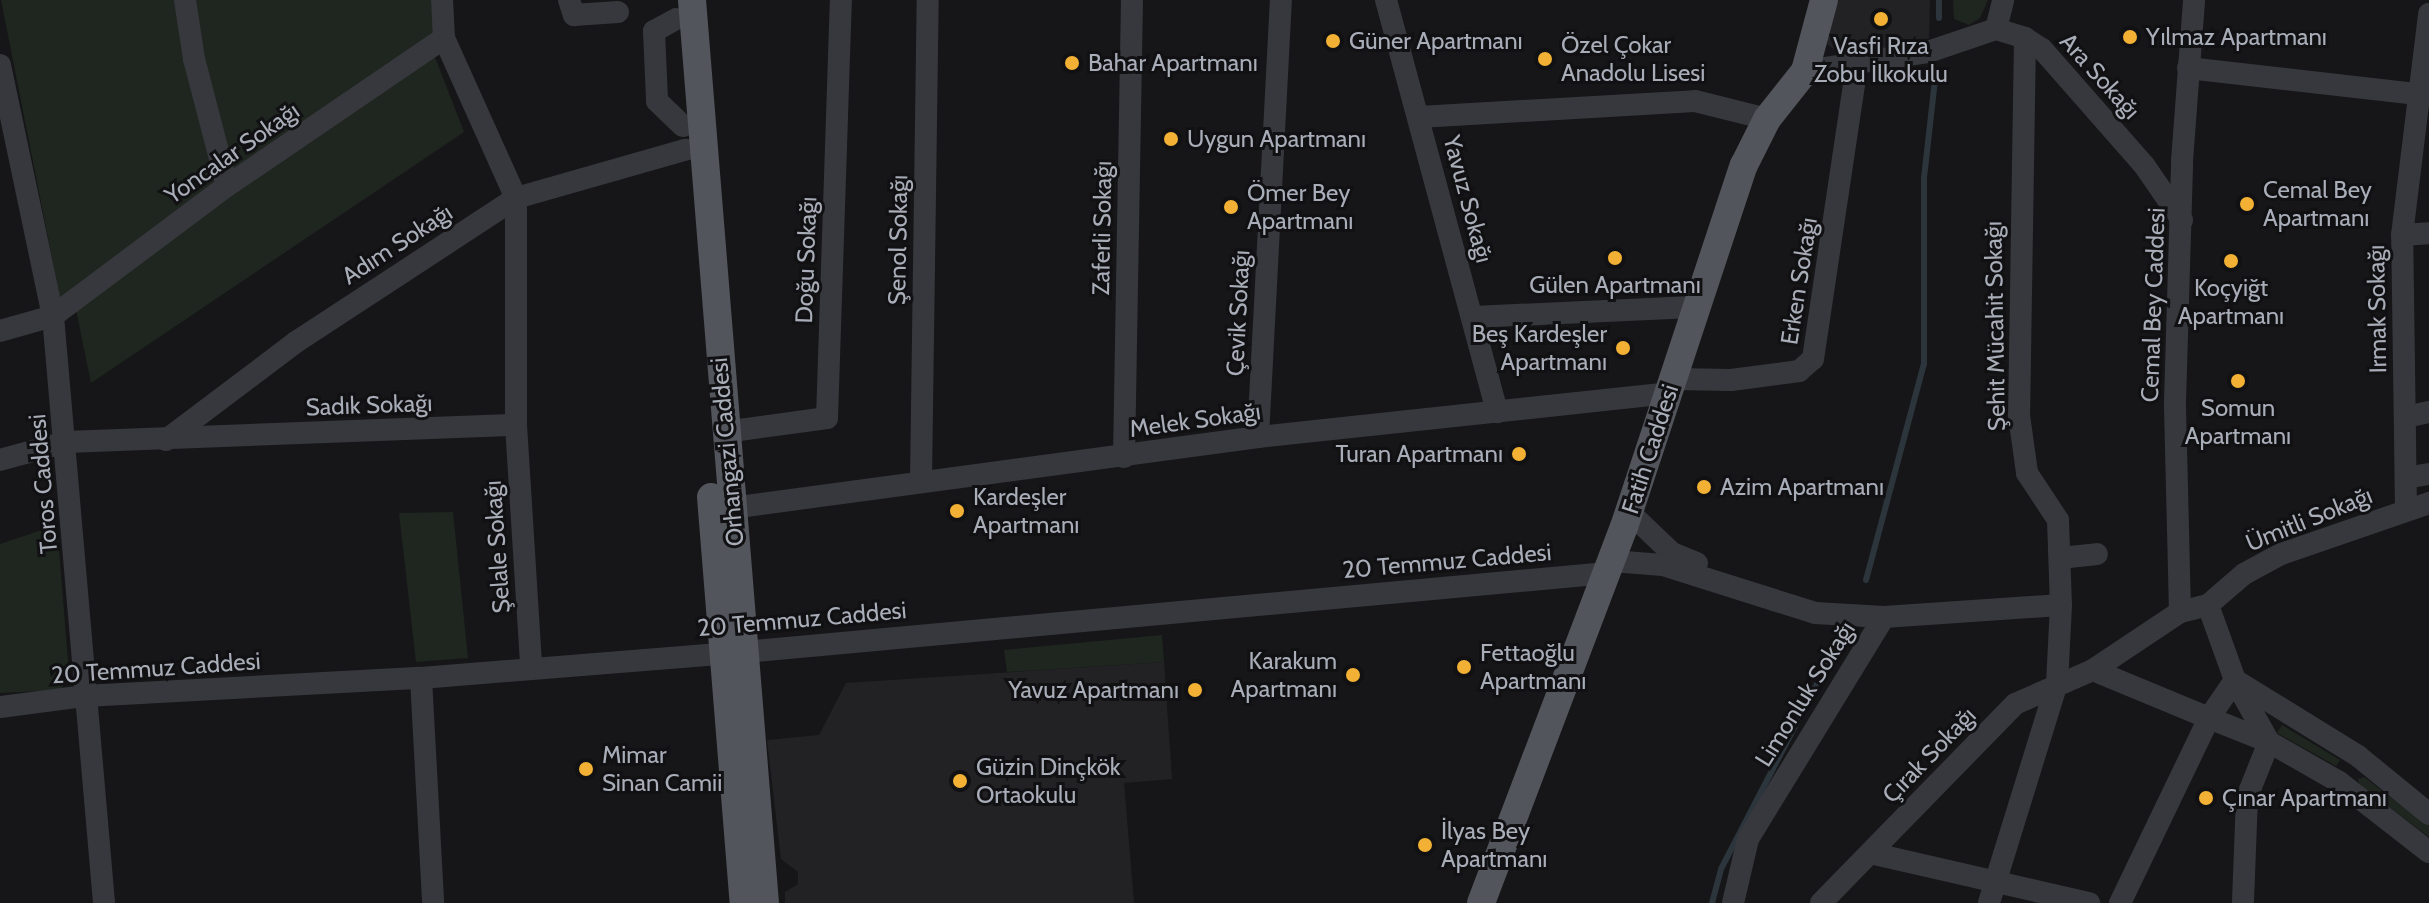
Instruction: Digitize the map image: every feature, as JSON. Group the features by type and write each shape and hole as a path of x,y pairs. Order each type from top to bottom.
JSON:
{"main road":[{"name":"Fatih Caddesi","path":"1481,903 1610,567 1671,386 1693,307 1744,165 1767,119 1805,71 1824,0"},
{"name":"Orhangazi Caddesi","path":"681,6 731,508 733,652 744,903"},
{"name":"Orhangazi Caddesi","path":"681,6 684,138 733,652 765,903"}],"street":[{"path":"185,0 227,186"},
{"path":"442,0 444,38 516,198 516,425"},
{"path":"569,0 574,15 618,12"},
{"name":"Doğu Sokağı","path":"725,432 827,418 841,0"},
{"name":"Şenol Sokağı","path":"921,480 928,0"},
{"name":"Zaferli Sokağı","path":"1124,457 1132,0"},
{"name":"Çevik Sokağı","path":"1258,437 1281,0"},
{"name":"Yavuz Sokağı","path":"1386,0 1497,412"},
{"path":"1805,71 1857,66 1928,52 1996,29 2003,0"},
{"name":"Cemal Bey Caddesi","path":"2180,612 2175,402 2188,68 2194,0"},
{"name":"Irmak Sokağı","path":"2406,509 2402,235 2416,94 2429,14"},
{"name":"Ara Sokağı","path":"1996,29 2025,38 2042,49 2126,144 2182,220"},
{"name":"Yoncalar Sokağı","path":"53,316 227,186 444,38"},
{"name":"Şehit Mücahit Sokağı","path":"2025,38 2019,415 2027,473 2058,520 2061,605"},
{"name":"Toros Caddesi","path":"0,65 5,113 53,316 104,903"},
{"name":"Erken Sokağı","path":"1671,386 1799,371 1813,359 1857,66"},
{"path":"2188,68 2416,94"},
{"path":"1419,117 1695,101 1767,119"},
{"name":"Adım Sokağı","path":"166,440 296,342 516,198 684,138"},
{"path":"2402,235 2429,233"},
{"path":"1473,317 1693,307"},
{"path":"0,331 53,316"},
{"name":"Melek Sokağı","path":"731,508 1258,437 1497,412 1671,386"},
{"name":"Sadık Sokağı","path":"0,460 66,442 516,425"},
{"name":"Şelale Sokağı","path":"516,425 531,666"},
{"path":"2406,478 2429,474"},
{"name":"Ümitli Sokağı","path":"2093,670 2180,612 2208,605 2244,574 2281,554 2429,503"},
{"path":"1629,512 1672,553 1821,598 1842,610 1884,617"},
{"path":"2060,558 2097,554"},
{"name":"20 Temmuz Caddesi","path":"0,707 85,696 421,678 531,666 733,652 1610,567 1663,565 1815,613 1842,610"},
{"path":"1992,893 2057,683 2061,605"},
{"name":"Limonluk Sokağı","path":"1733,903 1748,839 1884,617 2061,605"},
{"path":"2208,605 2235,680 2269,742"},
{"path":"2093,670 2269,742 2339,782 2429,852"},
{"name":"Çırak Sokağı","path":"1821,903 2015,704 2057,683 2093,670"},
{"path":"421,678 433,903"},
{"path":"2120,903 2209,718 2235,680"},
{"path":"2235,680 2358,756 2429,814"},
{"path":"2261,903 2245,893 2247,797 2269,742"},
{"path":"2339,782 2358,756"},
{"path":"1870,853 1992,893 2089,903"}],"shaded area":[{"path":"1,0 431,0 434,34 60,298"},
{"name":"Vasfi Rıza Zobu İlkokulu","path":"1836,0 1930,0 1929,38 1885,54 1847,59 1827,44"},
{"path":"1953,0 1988,0 1980,18 1969,25 1954,19"},
{"path":"433,52 464,132 91,383 75,305"},
{"path":"453,512 468,658 416,662 399,513"},
{"path":"57,525 69,673 61,690 0,693 0,544"},
{"path":"1162,635 1164,662 1007,672 1004,650"},
{"name":"Güzin Dinçkök Ortaokulu","path":"1164,662 1172,779 1124,783 1134,903 785,903 785,892 798,884 798,872 781,859 767,740 819,735 846,683"},
{"path":"2282,725 2340,760 2336,766 2277,733"},
{"path":"2364,777 2429,826 2429,837 2359,784 2358,779"}],"waterway":[{"path":"1939,0 1939,18"},
{"path":"1866,580 1924,364 1924,178 1936,71"},
{"path":"1712,903 1721,869 1844,632"}],"place":[{"name":"Vasfi Rıza Zobu İlkokulu","path":"1881,19"},
{"name":"Yılmaz Apartmanı","path":"2130,37"},
{"name":"Güner Apartmanı","path":"1333,41"},
{"name":"Özel Çokar Anadolu Lisesi","path":"1545,59"},
{"name":"Bahar Apartmanı","path":"1072,63"},
{"name":"Uygun Apartmanı","path":"1171,139"},
{"name":"Cemal Bey Apartmanı","path":"2247,204"},
{"name":"Ömer Bey Apartmanı","path":"1231,207"},
{"name":"Gülen Apartmanı","path":"1615,258"},
{"name":"Koçyiğt Apartmanı","path":"2231,261"},
{"name":"Beş Kardeşler Apartmanı","path":"1623,348"},
{"name":"Somun Apartmanı","path":"2238,381"},
{"name":"Turan Apartmanı","path":"1519,454"},
{"name":"Azim Apartmanı","path":"1704,487"},
{"name":"Kardeşler Apartmanı","path":"957,511"},
{"name":"Fettaoğlu Apartmanı","path":"1464,667"},
{"name":"Karakum Apartmanı","path":"1353,675"},
{"name":"Yavuz Apartmanı","path":"1195,690"},
{"name":"Mimar Sinan Camii","path":"586,769"},
{"name":"Güzin Dinçkök Ortaokulu","path":"960,781"},
{"name":"Çınar Apartmanı","path":"2206,798"},
{"name":"İlyas Bey Apartmanı","path":"1425,845"}]}
